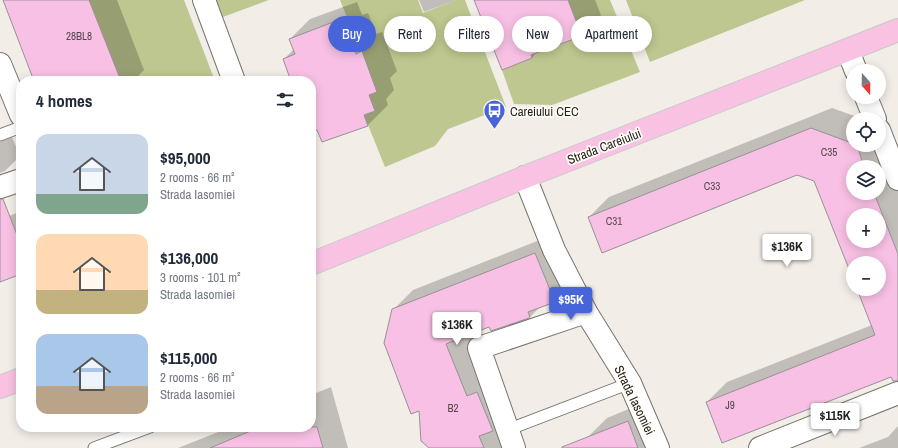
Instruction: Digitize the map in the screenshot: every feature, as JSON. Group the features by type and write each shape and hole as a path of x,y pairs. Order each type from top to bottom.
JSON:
{"main road":[{"name":"Strada Careiului","path":"316,262 898,30"},
{"path":"0,387 16,381"}],"street":[{"path":"204,0 232,76"},
{"path":"848,50 853,64"},
{"path":"0,64 16,103"},
{"path":"886,148 898,179"},
{"name":"Strada Iasomiei","path":"526,177 554,250 586,312 630,383 658,448"},
{"path":"0,188 16,182"},
{"path":"510,439 479,348 586,312"},
{"path":"760,448 898,394"}],"lane":[{"path":"0,135 16,129"},
{"path":"510,439 630,383"},
{"path":"94,448 137,432"}],"green space":[{"path":"89,0 184,0 213,76 119,76"},
{"path":"204,0 269,0 212,21"},
{"path":"340,0 418,0 423,13 456,0 465,0 471,16 444,16 444,52 485,52 506,107 448,129 435,146 385,167 364,115 375,111 369,95 377,92 361,52 376,52 376,16 346,16"},
{"path":"568,0 610,0 617,16 571,16 571,52 632,52 640,72 552,105 514,104 502,70 532,58 530,52 563,52 563,16 552,16"},
{"path":"626,0 805,0 650,62 646,52 652,52 652,16 632,16"}],"building":[{"path":"3,0 89,0 119,76 32,76"},
{"path":"474,0 568,0 574,16 571,16 571,40 563,43 563,16 512,16 512,52 539,52 531,55 532,58 502,70 495,52 504,52 504,16 480,16"},
{"path":"328,24 328,52 355,52 356,54 362,52 377,92 369,95 375,111 364,115 368,126 322,142 316,130 316,76 289,76 283,59 295,54 289,39"},
{"path":"811,128 846,141 846,152 859,152 862,160 846,160 846,200 877,200 880,208 846,208 846,248 886,248 886,224 898,254 898,381 893,381 891,377 722,443 706,402 875,335 860,296 886,296 886,256 846,256 846,261 814,181 797,175 602,253 588,217"},
{"path":"0,199 3,199 16,232 16,276 0,282"},
{"path":"535,253 555,302 528,312 529,318 491,331 489,327 446,344 467,396 477,392 493,431 479,436 484,448 429,448 421,441 419,411 411,414 384,343 392,309"},
{"path":"628,421 638,448 562,448 562,447"},
{"path":"317,427 323,448 210,448 248,432 316,432"}],"place":[{"name":"Careiului CEC","path":"494,130"}]}
